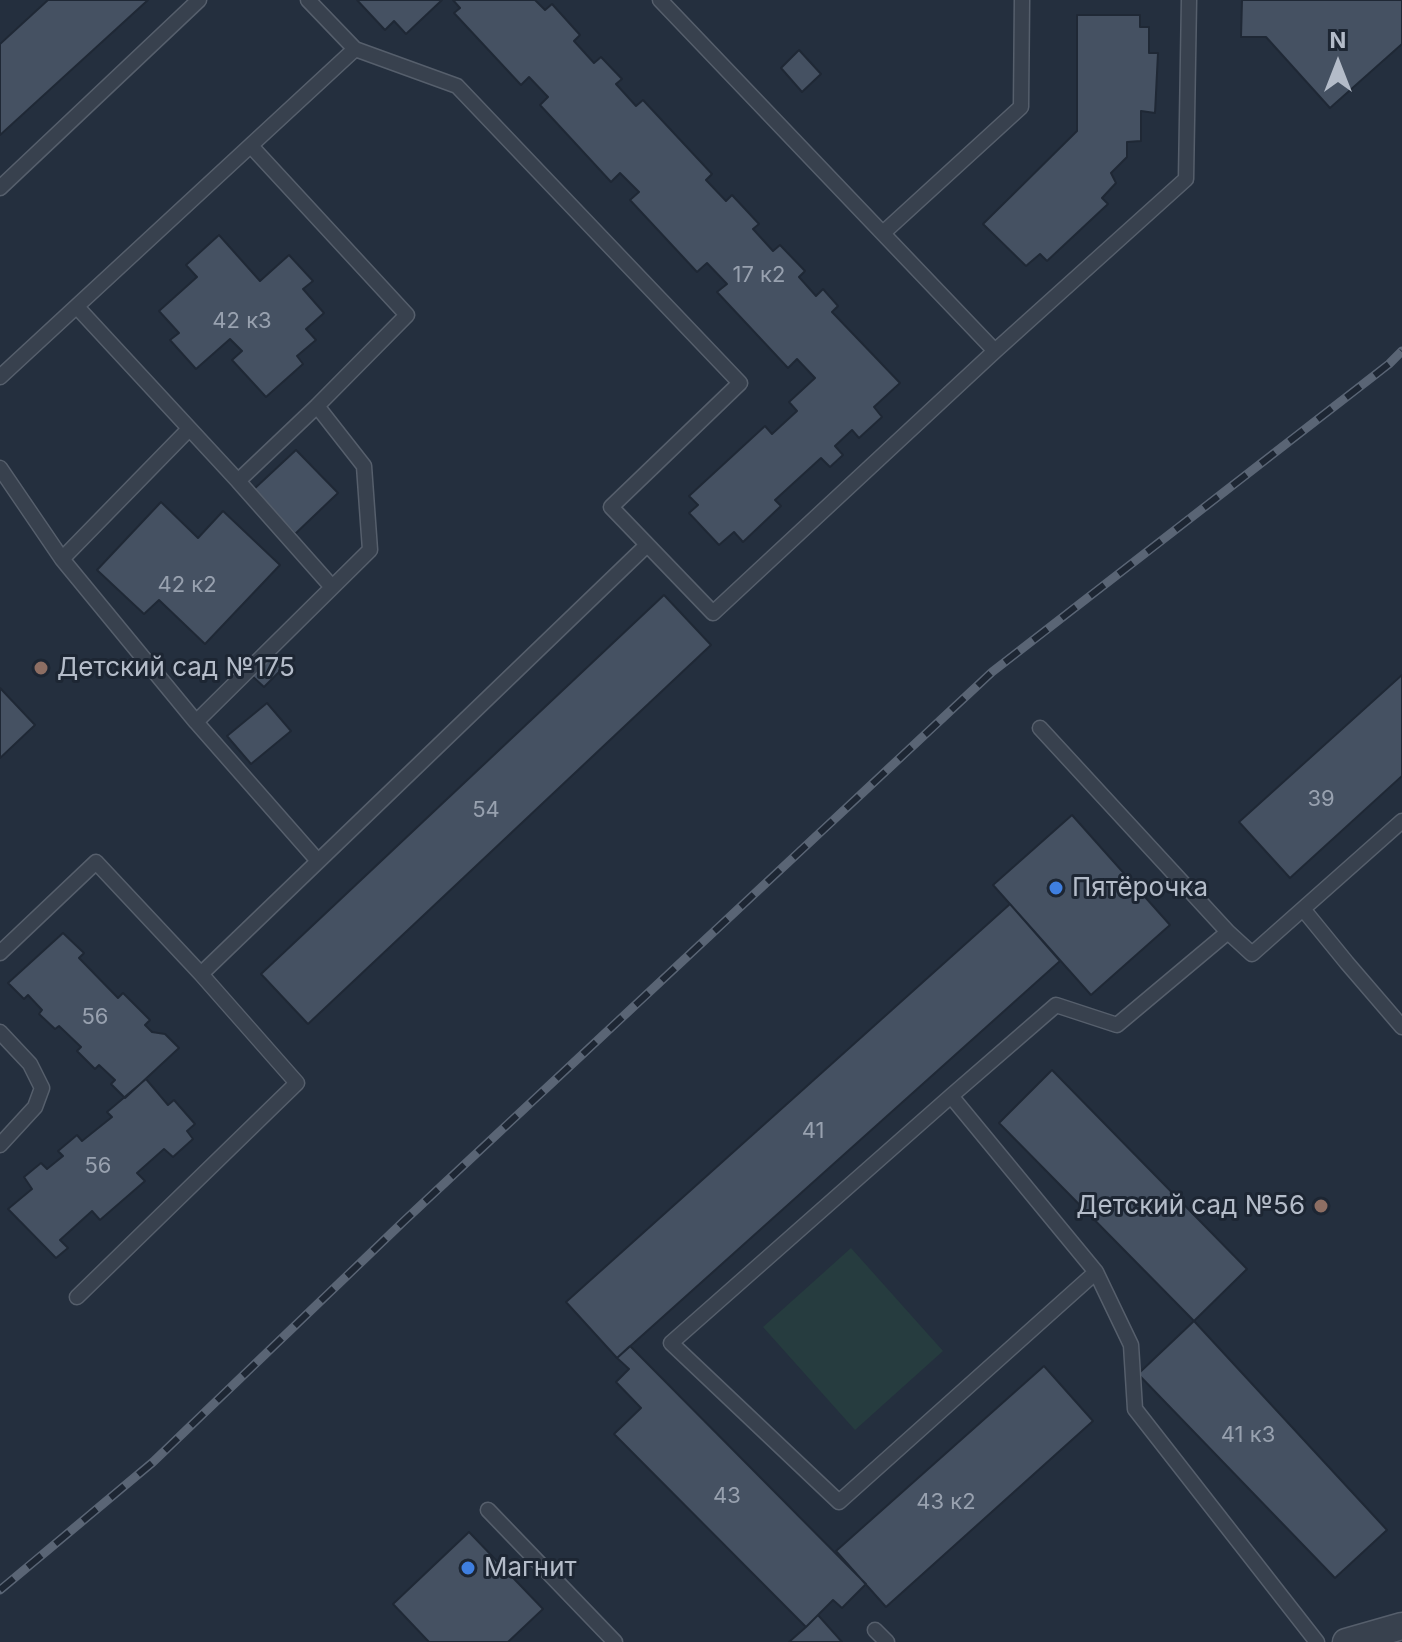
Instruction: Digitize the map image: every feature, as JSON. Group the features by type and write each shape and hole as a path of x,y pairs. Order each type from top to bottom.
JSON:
{"street":[{"path":"1346,1642 1402,1626"}],"lane":[{"path":"0,188 199,0"},
{"path":"308,0 355,49 457,86 740,383 611,507 713,613 1186,179 1189,0"},
{"path":"660,0 995,351"},
{"path":"883,233 1021,107 1022,0"},
{"path":"0,377 355,49"},
{"path":"238,481 407,315 251,146"},
{"path":"77,307 332,587"},
{"path":"196,722 370,550 364,466 317,406"},
{"path":"62,559 189,429"},
{"path":"0,468 62,559 196,722 318,861"},
{"path":"201,974 647,545"},
{"path":"1040,728 1228,932 1252,954 1402,821"},
{"path":"0,953 96,862 297,1083 77,1297"},
{"path":"1303,909 1402,1027"},
{"path":"1096,1272 839,1502 671,1343 1056,1005 1117,1025 1228,932"},
{"path":"0,1032 30,1064 42,1088 35,1107 0,1145"},
{"path":"951,1096 1096,1272 1131,1345 1135,1409 1317,1642"},
{"path":"488,1510 615,1642"},
{"path":"875,1630 887,1642"}],"green space":[{"path":"851,1248 943,1351 855,1430 763,1327"}],"building":[{"path":"48,0 148,0 0,135 0,44"},
{"path":"357,0 442,0 406,34 394,21 385,30"},
{"path":"453,0 535,0 545,10 552,4 580,35 574,41 594,63 601,57 622,79 616,84 636,106 643,100 712,174 706,180 726,201 732,195 759,224 753,229 773,251 780,245 805,271 799,277 816,296 823,289 838,306 832,312 900,383 874,407 882,417 859,438 852,430 835,446 843,455 830,467 821,458 775,500 781,506 743,542 734,532 719,545 689,513 698,505 689,496 765,426 772,434 797,411 789,402 815,378 797,359 788,368 717,292 727,284 707,263 697,272 630,200 639,192 620,173 611,182 540,105 548,97 529,77 521,85 454,13 460,8"},
{"path":"1242,0 1402,0 1402,44 1330,108 1266,37 1241,37"},
{"path":"1077,15 1140,15 1140,27 1149,27 1149,53 1158,53 1155,113 1141,111 1141,141 1127,142 1127,157 1111,173 1116,183 1102,198 1108,204 1047,261 1040,254 1026,266 983,224 1077,131"},
{"path":"799,50 821,74 802,92 781,68"},
{"path":"219,235 260,281 289,255 313,281 303,289 324,313 306,329 316,340 297,356 303,364 266,397 232,360 242,351 230,339 196,369 170,340 179,333 159,311 197,277 186,265"},
{"path":"296,450 338,493 295,534 253,490"},
{"path":"161,502 198,538 223,511 280,565 205,644 159,600 144,614 97,570"},
{"path":"664,595 711,645 308,1024 261,974"},
{"path":"271,654 284,667 264,687 251,675"},
{"path":"1402,675 1402,776 1290,878 1239,822"},
{"path":"0,688 35,725 0,758"},
{"path":"267,703 291,731 251,764 227,736"},
{"path":"1072,815 1170,925 1091,995 993,885"},
{"path":"1010,904 1060,961 617,1358 566,1302"},
{"path":"63,933 84,953 79,958 118,998 123,993 150,1020 145,1025 152,1032 165,1034 179,1048 125,1098 111,1084 115,1080 99,1065 95,1069 77,1051 81,1047 59,1026 55,1029 39,1014 42,1010 28,995 24,999 8,983"},
{"path":"1052,1070 1247,1269 1194,1321 999,1123"},
{"path":"146,1079 168,1105 174,1100 195,1124 187,1131 193,1139 173,1157 164,1149 137,1173 145,1181 100,1220 92,1211 60,1240 68,1248 56,1258 8,1209 32,1189 24,1177 41,1163 47,1169 63,1156 58,1151 77,1135 82,1141 112,1117 107,1112"},
{"path":"1194,1321 1387,1530 1335,1578 1138,1374"},
{"path":"630,1346 866,1584 842,1608 833,1600 806,1627 614,1434 641,1408 616,1382 629,1369 617,1358"},
{"path":"1044,1366 1093,1421 886,1607 836,1551"},
{"name":"Магнит","path":"469,1532 543,1609 508,1642 429,1642 393,1604"},
{"path":"818,1615 842,1642 789,1642 806,1627"}],"railway":[{"path":"0,1590 153,1462 404,1221 992,672 1402,351"}],"place":[{"name":"Детский сад №175","path":"41,668"},
{"name":"Пятёрочка","path":"1056,888"},
{"name":"Детский сад №56","path":"1321,1206"},
{"name":"Магнит","path":"468,1568"}]}
